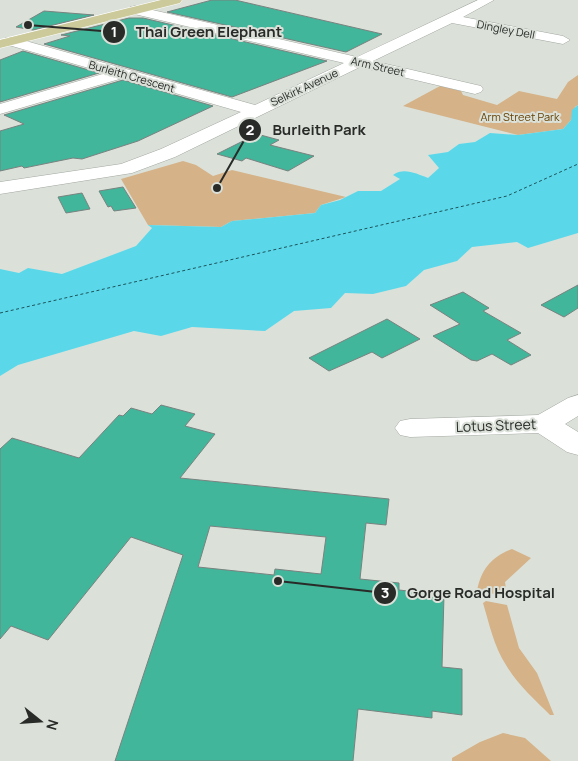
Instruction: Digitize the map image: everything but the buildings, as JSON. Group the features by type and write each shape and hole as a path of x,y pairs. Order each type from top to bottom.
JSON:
{"main road":[{"path":"5,43 176,0"}],"street":[{"name":"Selkirk Avenue","path":"0,188 125,169 168,153 254,110 488,0"},
{"name":"Arm Street","path":"135,10 485,92"},
{"name":"Dingley Dell","path":"449,18 563,40"},
{"path":"0,29 34,36"},
{"name":"Burleith Crescent","path":"5,43 254,110"},
{"path":"0,109 122,73"},
{"path":"168,153 194,163"},
{"name":"Lotus Street","path":"410,428 544,424 578,404"},
{"path":"544,424 578,445"}],"green space":[{"name":"Arm Street Park","path":"578,75 578,105 575,107 571,120 563,129 518,135 403,106 440,86 461,91 463,95 497,105 519,91 557,99 568,82"},
{"path":"183,161 196,165 213,176 232,170 346,197 321,205 315,213 232,221 221,227 148,225 121,179"},
{"path":"512,549 531,558 505,582 507,596 477,591 481,577 488,565 498,556"},
{"path":"486,601 507,605 519,648 537,673 554,715 550,715 526,692 510,672 498,651 492,635 483,603"},
{"path":"503,733 525,738 551,761 452,761 452,758 480,742"}],"water":[{"path":"578,105 578,233 528,248 517,242 472,247 457,261 424,270 406,286 373,294 345,293 331,308 294,311 265,331 192,327 161,336 134,331 18,365 0,376 0,269 19,273 28,268 62,274 136,246 152,228 148,225 221,227 232,221 315,213 321,205 340,200 358,191 381,191 400,179 393,175 397,173 406,171 428,178 439,168 428,155 448,152 459,144 475,142 490,133 518,135 563,129 571,120 572,110"}],"ferry route":[{"path":"0,313 507,196 578,164"}],"place":[{"name":"Thai Green Elephant","path":"28,25"},
{"name":"Burleith Park","path":"217,188"},
{"name":"Gorge Road Hospital","path":"278,581"}]}
